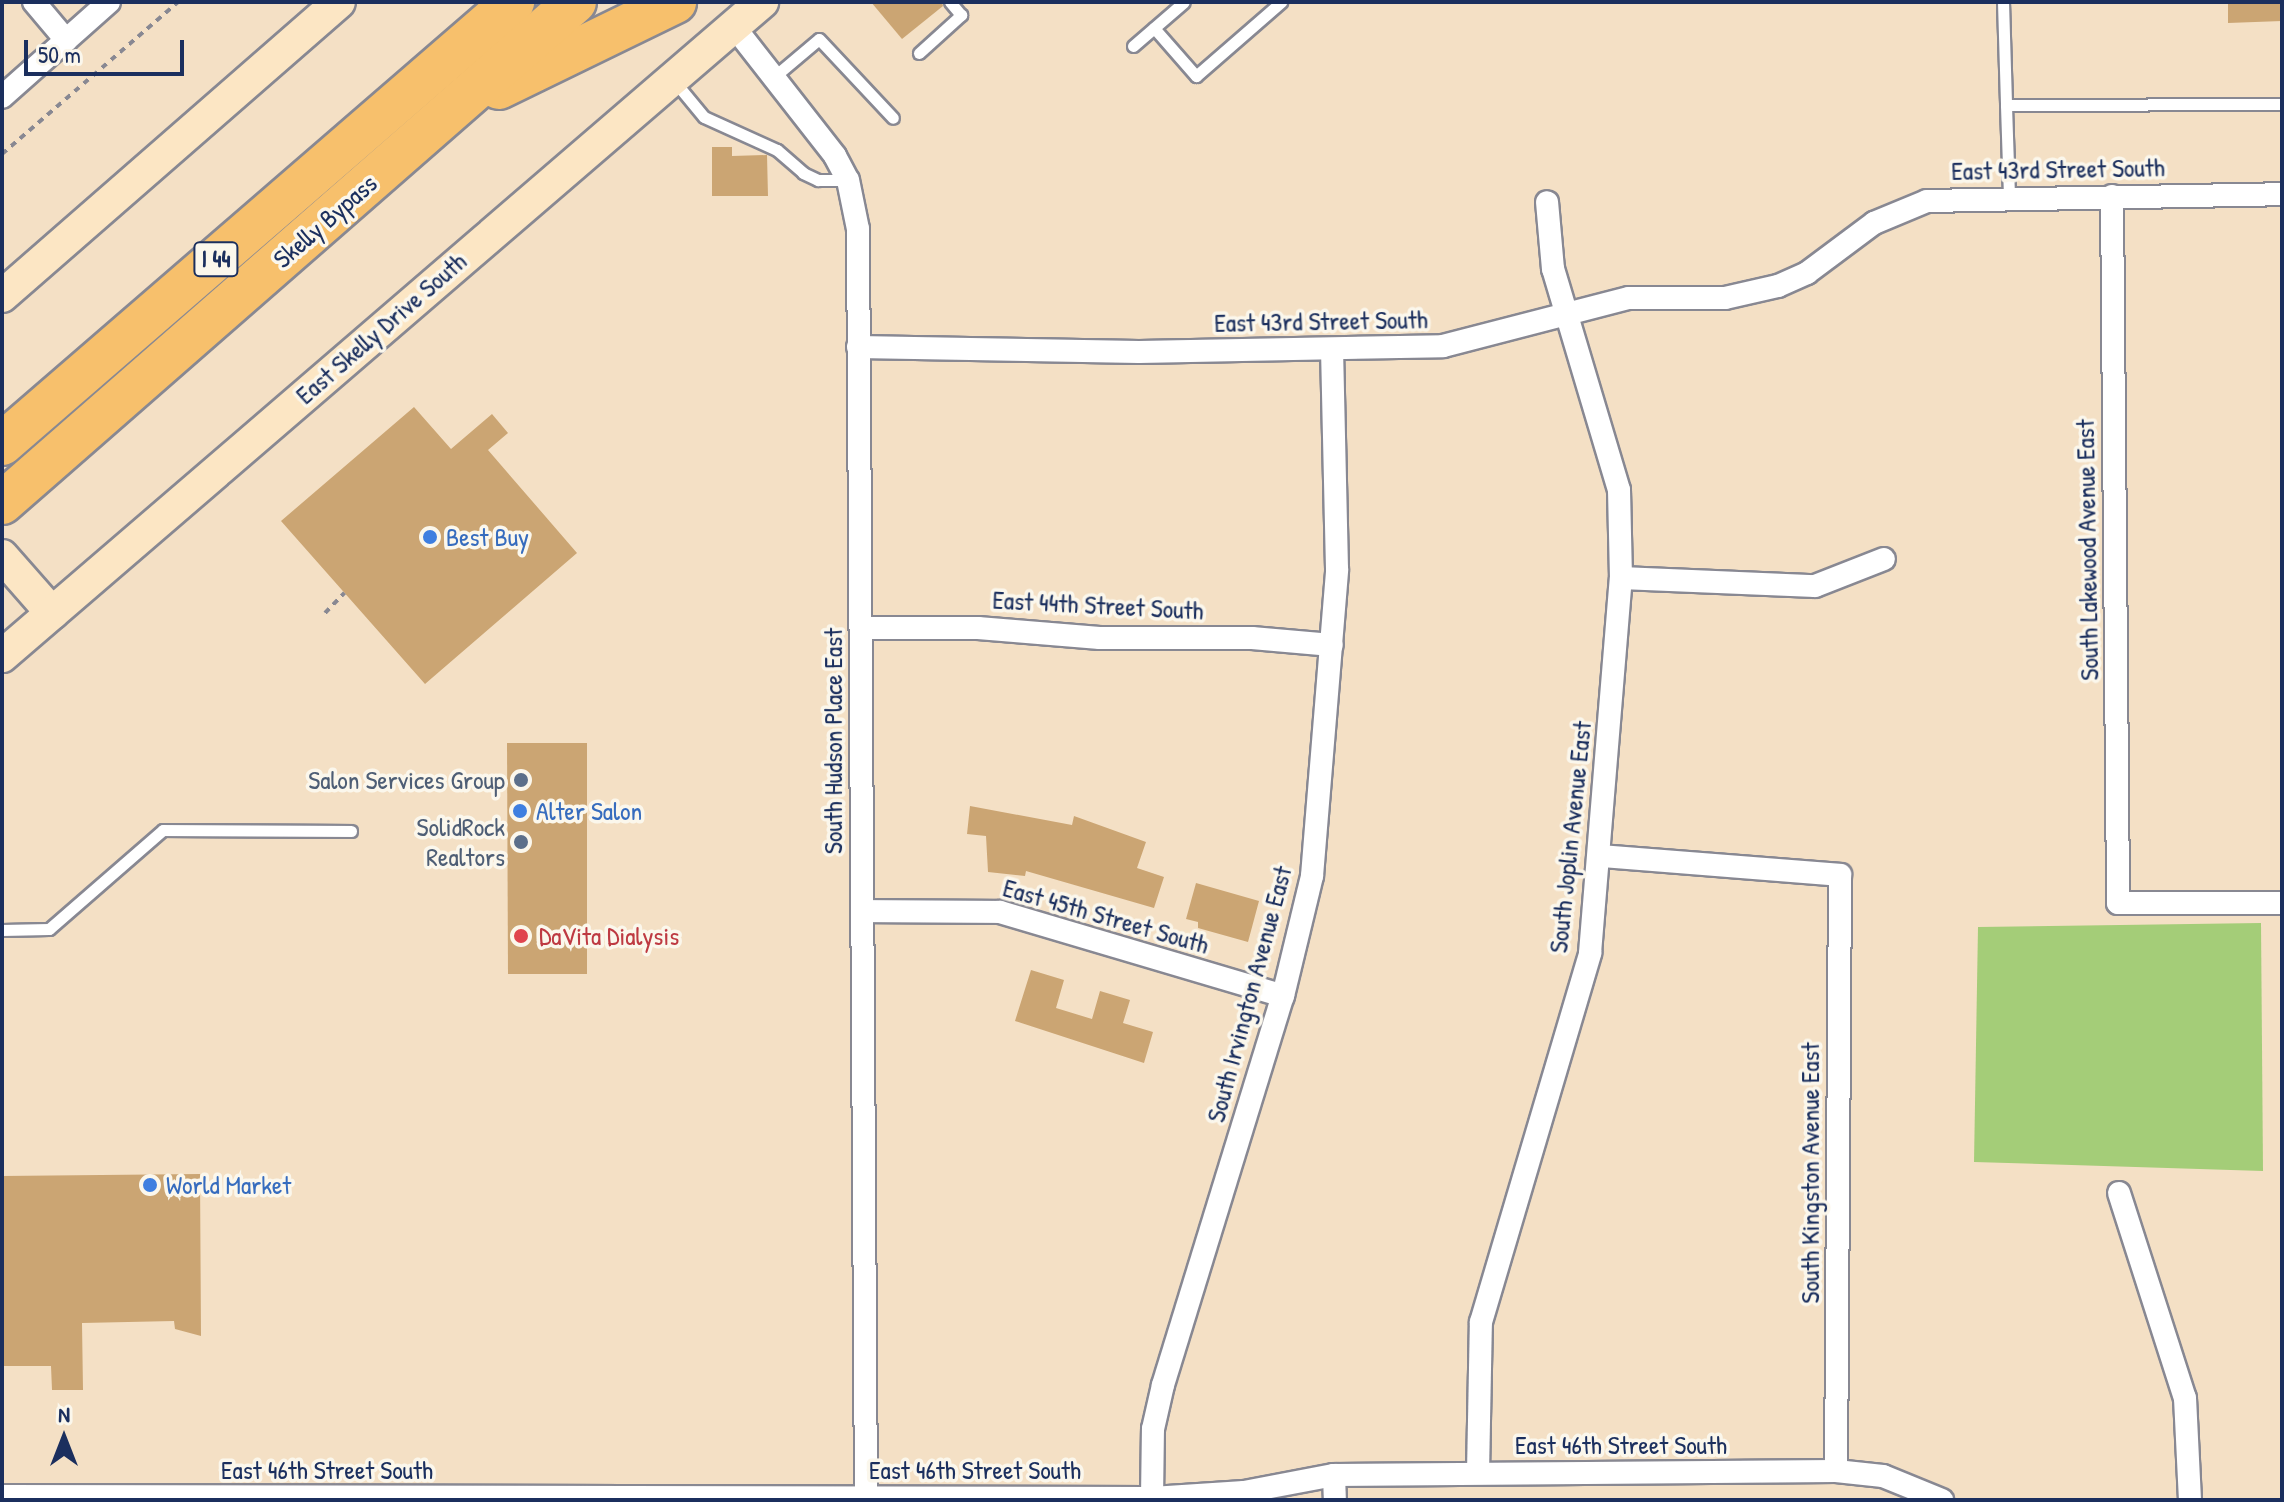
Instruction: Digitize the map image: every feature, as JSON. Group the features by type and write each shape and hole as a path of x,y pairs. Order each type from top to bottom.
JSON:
{"highway":[{"path":"414,89 473,2"},
{"name":"Skelly Bypass","path":"10,437 513,2"},
{"name":"Skelly Bypass","path":"2,503 575,2"},
{"path":"451,111 675,2"}],"main road":[{"path":"2,296 339,2"},
{"name":"East Skelly Drive South","path":"2,656 732,24 762,2"},
{"path":"2,556 52,613"}],"street":[{"path":"34,2 66,40"},
{"path":"2,97 109,2"},
{"name":"South Hudson Place East","path":"732,24 775,76 848,180 858,229 863,911 860,1195 866,1498"},
{"name":"East 43rd Street South","path":"858,347 1332,350 1443,346 1629,298 1749,294 1807,273 1874,223 1927,201 2009,196 2282,194"},
{"name":"South Lakewood Avenue East","path":"2112,196 2118,903 2282,903"},
{"name":"South Joplin Avenue East","path":"1478,1473 1481,1322 1590,953 1601,856 1621,578 1619,490 1553,269 1547,202"},
{"name":"South Irvington Avenue East","path":"1152,1498 1153,1429 1163,1385 1283,996 1312,876 1337,569 1332,350"},
{"path":"1621,578 1815,586 1884,559"},
{"name":"East 44th Street South","path":"861,628 978,628 1100,638 1252,638 1332,645"},
{"name":"South Kingston Avenue East","path":"1601,856 1840,875 1836,1471"},
{"name":"East 45th Street South","path":"863,911 1000,912 1283,996"},
{"path":"2119,1193 2185,1398 2190,1500"},
{"name":"East 46th Street South","path":"2,1496 42,1500 1152,1498 1244,1492 1334,1475 1836,1471 1883,1476 1942,1500"},
{"path":"1334,1475 1335,1500"}],"lane":[{"path":"919,53 961,15 950,2"},
{"path":"1133,46 1184,2"},
{"path":"1154,28 1196,76 1281,2"},
{"path":"2003,2 2009,196"},
{"path":"775,76 819,39 893,118"},
{"path":"671,77 704,117 777,150 811,177 848,180"},
{"path":"2006,105 2282,104"},
{"path":"2,930 49,929 163,830 351,831"}],"path":[{"path":"2,154 178,2"},
{"path":"325,613 344,593"}],"green space":[{"path":"2261,923 2263,1171 1974,1162 1978,927"}],"building":[{"path":"871,2 942,2 943,6 902,39"},
{"path":"2228,2 2282,2 2282,21 2228,23"},
{"path":"712,147 732,147 732,156 767,155 768,196 712,196"},
{"name":"Best Buy","path":"414,407 451,449 492,414 508,433 488,450 577,553 425,684 281,521"},
{"path":"507,743 587,743 587,974 508,974"},
{"path":"970,806 1072,825 1074,816 1146,842 1137,868 1164,877 1154,908 1026,871 1025,876 988,872 986,836 967,834"},
{"path":"1196,883 1259,901 1248,942 1198,928 1198,922 1186,919"},
{"path":"1031,970 1064,980 1056,1008 1092,1019 1100,991 1130,1000 1123,1023 1153,1032 1144,1063 1015,1021"},
{"path":"200,1174 201,1336 175,1329 174,1321 82,1323 83,1390 52,1390 51,1366 2,1366 2,1176"}],"place":[{"name":"Best Buy","path":"430,537"},
{"name":"Salon Services Group","path":"521,780"},
{"name":"Alter Salon","path":"520,811"},
{"name":"SolidRock Realtors","path":"521,842"},
{"name":"DaVita Dialysis","path":"521,936"},
{"name":"World Market","path":"150,1185"}]}
